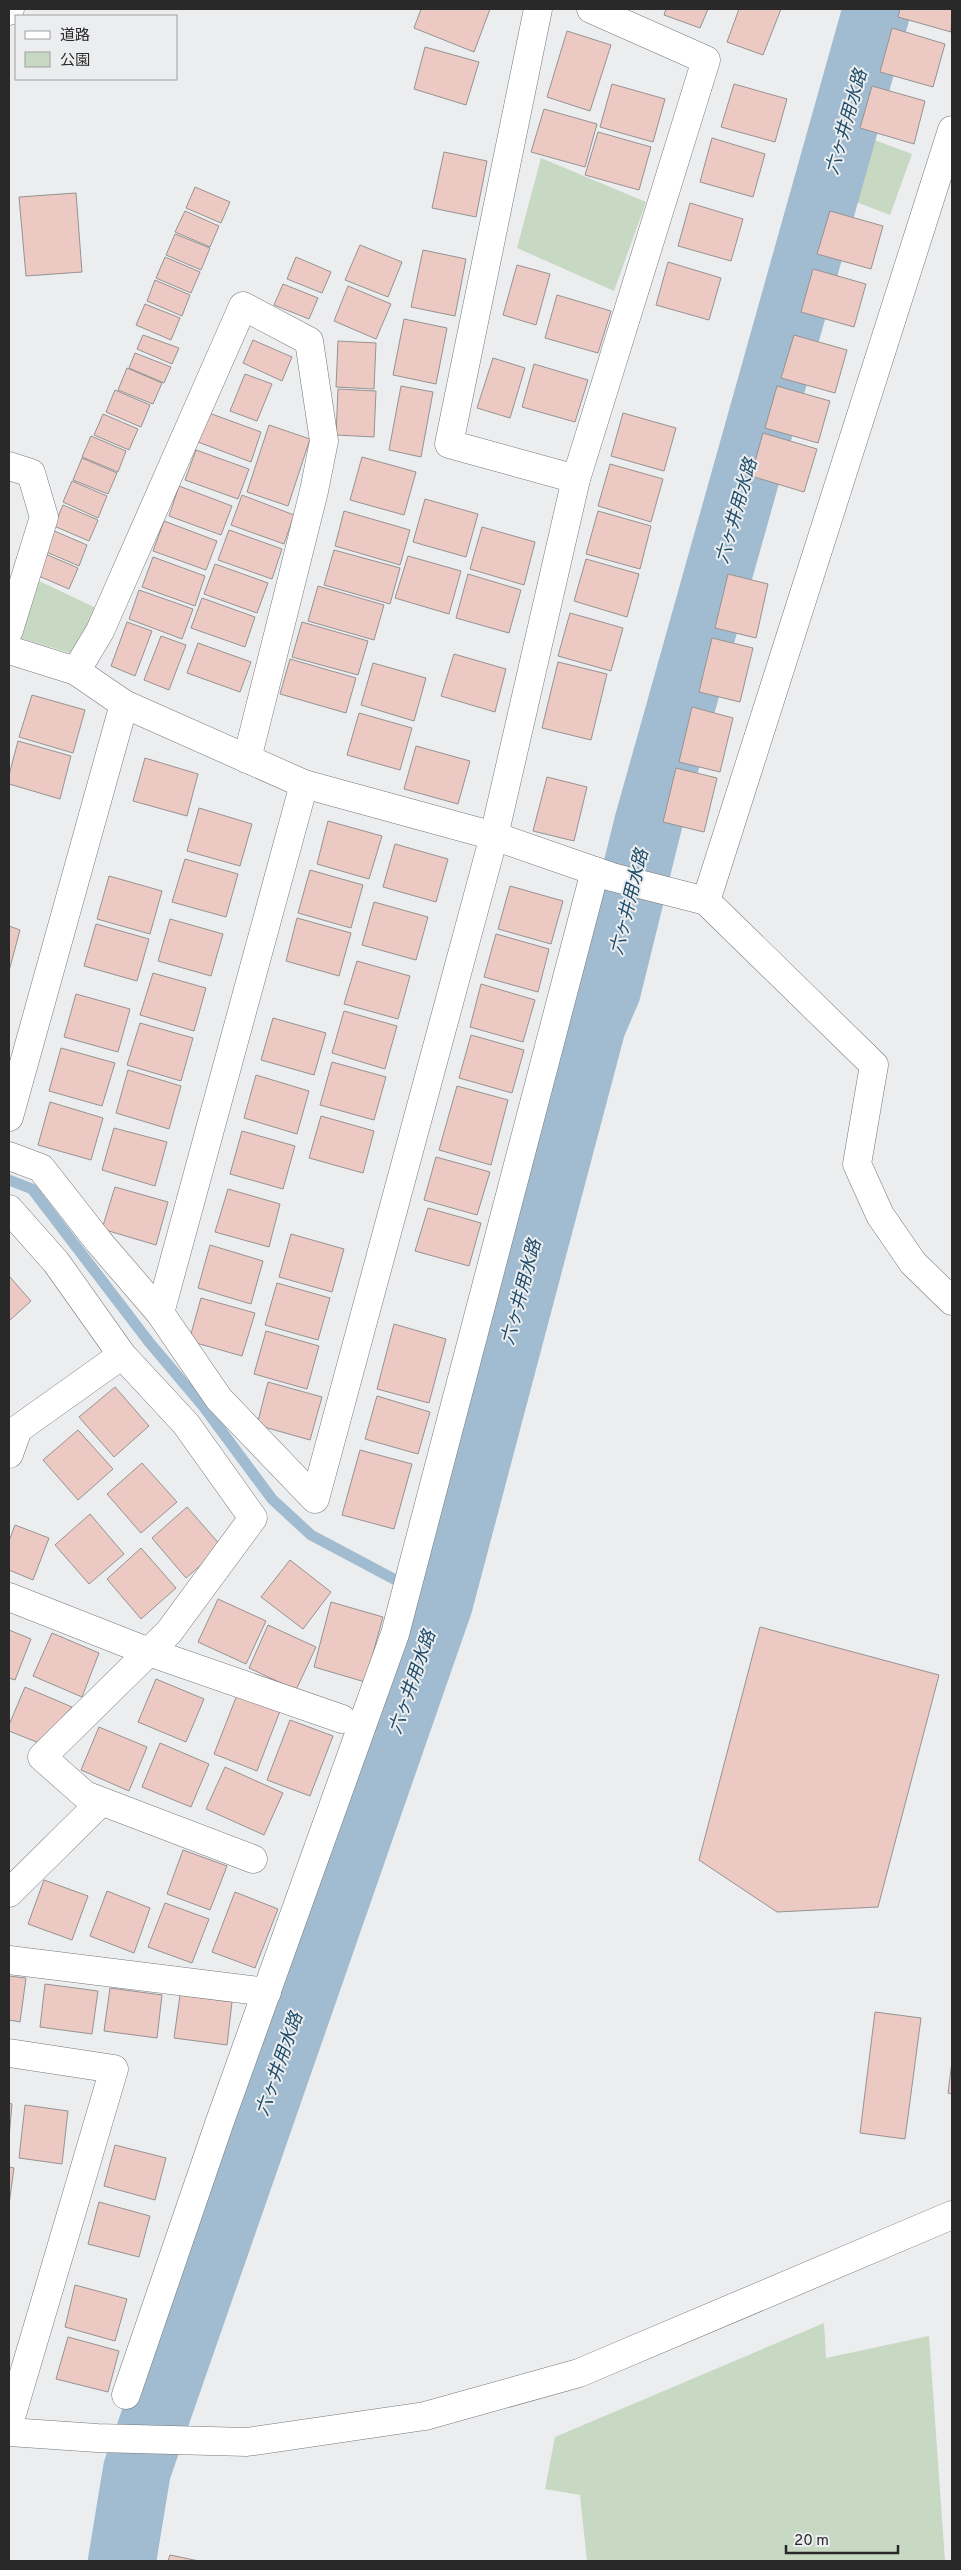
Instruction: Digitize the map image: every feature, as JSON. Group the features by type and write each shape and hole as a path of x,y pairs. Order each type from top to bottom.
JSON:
{"street":[{"path":"538,9 449,444 576,479"},
{"path":"9,1156 41,1168 99,1242 160,1313 219,1400 315,1498 494,836 576,479 706,60 591,9"},
{"path":"699,899 952,130"},
{"path":"76,671 100,631 243,306 309,341 324,441 314,491 247,758"},
{"path":"9,466 31,473 44,517 9,630"},
{"path":"9,650 76,671 124,704 304,784 494,836 604,874 699,899 874,1065 856,1164 880,1215 913,1263 952,1301"},
{"path":"9,1117 124,704"},
{"path":"160,1313 304,784"},
{"path":"126,2395 395,1634 604,874"},
{"path":"9,1209 56,1262 122,1355 186,1424 253,1518 169,1632 42,1757 85,1795 253,1860"},
{"path":"9,1454 14,1426 122,1355"},
{"path":"9,1596 149,1652 342,1719"},
{"path":"9,1893 101,1802"},
{"path":"9,1960 267,1992"},
{"path":"9,2053 114,2069 9,2424"},
{"path":"9,2432 97,2438 247,2442 425,2416 578,2372 952,2215"}],"green space":[{"path":"861,135 912,154 890,215 838,195"},
{"path":"541,158 646,202 614,291 517,248"},
{"path":"35,579 98,609 74,654 16,637"},
{"path":"824,2323 826,2358 929,2336 945,2561 587,2561 580,2495 545,2489 555,2437"}],"building":[{"path":"421,9 490,9 474,52 414,28"},
{"path":"666,9 708,9 700,28 664,15"},
{"path":"739,9 781,9 763,55 727,42"},
{"path":"900,9 952,9 951,32 898,17"},
{"path":"892,28 945,44 933,87 880,72"},
{"path":"567,31 611,45 590,111 547,97"},
{"path":"425,47 479,62 466,105 414,89"},
{"path":"612,84 665,99 653,142 600,127"},
{"path":"734,84 787,99 775,142 721,127"},
{"path":"872,86 925,101 914,144 860,128"},
{"path":"544,109 597,124 585,167 531,152"},
{"path":"598,132 651,147 639,190 585,175"},
{"path":"712,138 765,154 753,197 700,182"},
{"path":"444,152 487,161 476,217 432,208"},
{"path":"195,187 230,202 221,223 186,208"},
{"path":"76,193 82,272 26,276 19,197"},
{"path":"690,203 743,219 731,261 678,246"},
{"path":"185,211 219,226 210,247 175,232"},
{"path":"830,211 883,226 871,269 817,254"},
{"path":"175,234 210,248 201,270 166,255"},
{"path":"360,245 402,262 388,297 345,280"},
{"path":"423,250 466,259 455,316 411,307"},
{"path":"165,257 200,272 191,293 156,278"},
{"path":"296,257 331,272 322,293 287,279"},
{"path":"668,262 721,278 709,320 656,305"},
{"path":"517,265 550,274 536,325 503,315"},
{"path":"813,269 866,284 854,327 801,312"},
{"path":"155,280 190,295 182,316 147,301"},
{"path":"283,284 318,298 309,319 274,305"},
{"path":"348,286 391,304 376,339 334,321"},
{"path":"557,295 611,311 598,353 545,338"},
{"path":"145,304 180,318 171,340 136,325"},
{"path":"404,319 447,328 436,384 393,375"},
{"path":"143,335 179,348 172,364 137,349"},
{"path":"794,335 847,350 835,393 781,378"},
{"path":"253,340 292,357 282,381 243,363"},
{"path":"338,341 376,343 374,389 336,387"},
{"path":"135,353 171,367 164,383 129,368"},
{"path":"493,358 525,368 510,418 477,408"},
{"path":"534,364 588,380 575,422 522,407"},
{"path":"127,368 162,383 153,404 118,390"},
{"path":"245,374 272,384 257,421 230,411"},
{"path":"401,386 433,392 421,457 389,450"},
{"path":"777,386 830,401 818,443 765,428"},
{"path":"338,389 376,391 374,437 336,435"},
{"path":"115,390 150,405 141,427 106,412"},
{"path":"209,413 261,432 251,462 198,442"},
{"path":"623,413 676,428 664,471 611,456"},
{"path":"103,414 138,429 129,450 94,435"},
{"path":"269,425 310,439 288,506 247,492"},
{"path":"763,433 817,449 804,492 751,476"},
{"path":"91,436 126,451 118,472 82,457"},
{"path":"196,450 249,469 238,499 185,480"},
{"path":"362,457 416,472 404,515 350,500"},
{"path":"82,458 117,473 108,494 73,480"},
{"path":"610,464 663,479 651,522 598,506"},
{"path":"72,481 107,496 98,518 63,502"},
{"path":"179,486 232,506 221,535 169,516"},
{"path":"242,495 294,515 284,544 231,525"},
{"path":"425,499 478,514 466,557 413,542"},
{"path":"63,505 98,520 89,541 54,526"},
{"path":"344,511 410,530 400,565 335,546"},
{"path":"598,511 651,526 640,569 586,554"},
{"path":"164,521 217,541 206,570 153,551"},
{"path":"482,527 535,542 524,585 470,569"},
{"path":"52,530 87,545 79,566 44,551"},
{"path":"229,530 282,549 272,579 218,560"},
{"path":"334,550 400,568 390,604 324,585"},
{"path":"43,553 78,568 69,589 34,574"},
{"path":"408,556 461,571 449,614 395,598"},
{"path":"153,557 205,576 195,606 142,587"},
{"path":"586,559 639,574 627,617 574,601"},
{"path":"215,564 268,583 257,613 204,594"},
{"path":"468,574 521,590 509,633 456,618"},
{"path":"728,574 768,584 756,638 715,628"},
{"path":"318,586 384,605 374,640 308,621"},
{"path":"139,590 193,609 182,639 129,619"},
{"path":"202,598 255,617 245,647 191,628"},
{"path":"570,613 623,628 611,671 558,656"},
{"path":"127,622 152,631 135,676 111,666"},
{"path":"302,622 368,641 358,675 292,657"},
{"path":"161,636 186,645 169,690 144,680"},
{"path":"712,638 753,648 740,702 699,692"},
{"path":"198,643 251,662 240,692 187,673"},
{"path":"454,654 506,669 495,712 441,696"},
{"path":"290,659 356,678 346,713 280,694"},
{"path":"558,662 607,674 591,740 542,728"},
{"path":"373,663 426,678 414,721 361,705"},
{"path":"32,695 85,710 73,753 19,737"},
{"path":"692,707 733,718 720,772 679,762"},
{"path":"359,713 412,728 400,770 347,755"},
{"path":"18,741 71,756 60,799 9,784 9,775"},
{"path":"416,746 470,761 458,804 404,789"},
{"path":"145,758 198,774 187,816 133,801"},
{"path":"676,768 717,778 704,832 663,822"},
{"path":"547,777 587,787 574,841 533,831"},
{"path":"199,808 252,824 240,866 187,851"},
{"path":"328,821 382,836 369,879 317,864"},
{"path":"395,844 448,859 436,902 383,887"},
{"path":"185,859 238,874 226,917 172,902"},
{"path":"310,870 363,885 351,928 298,913"},
{"path":"109,876 162,891 150,934 97,919"},
{"path":"510,886 563,901 551,944 498,929"},
{"path":"374,902 428,917 416,960 362,945"},
{"path":"297,918 351,933 339,976 286,961"},
{"path":"170,919 223,934 211,976 158,961"},
{"path":"96,924 149,939 137,981 84,966"},
{"path":"9,926 20,930 9,971"},
{"path":"496,934 549,949 538,992 484,977"},
{"path":"357,961 410,976 398,1019 344,1004"},
{"path":"153,973 206,988 194,1031 140,1015"},
{"path":"481,984 535,1000 523,1042 470,1027"},
{"path":"76,994 130,1009 118,1052 64,1037"},
{"path":"344,1011 397,1026 385,1069 332,1053"},
{"path":"273,1018 326,1033 314,1075 261,1060"},
{"path":"140,1023 193,1038 181,1081 127,1065"},
{"path":"471,1035 524,1050 512,1093 459,1078"},
{"path":"61,1048 115,1063 102,1106 49,1091"},
{"path":"332,1062 386,1077 374,1120 320,1105"},
{"path":"128,1070 181,1086 169,1129 116,1113"},
{"path":"256,1075 309,1091 297,1134 244,1118"},
{"path":"457,1086 508,1100 491,1165 439,1150"},
{"path":"50,1102 103,1118 91,1160 38,1145"},
{"path":"321,1116 374,1131 363,1173 309,1158"},
{"path":"114,1128 167,1142 155,1186 102,1170"},
{"path":"242,1131 295,1146 283,1189 230,1174"},
{"path":"436,1157 490,1172 477,1215 424,1200"},
{"path":"115,1187 168,1202 156,1245 102,1229"},
{"path":"228,1189 280,1204 269,1247 215,1232"},
{"path":"428,1208 481,1223 469,1266 415,1251"},
{"path":"291,1234 344,1249 332,1292 279,1277"},
{"path":"210,1245 263,1261 251,1304 198,1288"},
{"path":"9,1276 31,1301 9,1321"},
{"path":"277,1283 330,1298 318,1340 265,1325"},
{"path":"201,1298 255,1313 242,1356 189,1341"},
{"path":"394,1324 446,1339 429,1403 377,1389"},
{"path":"266,1331 319,1346 307,1389 254,1374"},
{"path":"268,1382 322,1397 310,1440 257,1425"},
{"path":"115,1387 149,1426 114,1457 79,1417"},
{"path":"377,1396 430,1412 418,1454 365,1439"},
{"path":"78,1430 113,1469 78,1500 43,1460"},
{"path":"360,1450 412,1464 394,1529 342,1515"},
{"path":"142,1463 177,1502 141,1533 107,1494"},
{"path":"187,1507 222,1547 186,1578 152,1538"},
{"path":"90,1514 124,1554 89,1584 55,1545"},
{"path":"15,1525 49,1538 33,1580 9,1570 9,1541"},
{"path":"141,1548 176,1588 141,1619 107,1579"},
{"path":"290,1560 331,1592 303,1629 261,1597"},
{"path":"218,1599 266,1621 246,1664 198,1642"},
{"path":"331,1602 383,1617 365,1682 314,1667"},
{"path":"268,1625 316,1647 296,1690 249,1668"},
{"path":"760,1627 939,1675 878,1907 777,1912 699,1860"},
{"path":"9,1630 31,1639 15,1680 9,1678"},
{"path":"52,1633 99,1653 82,1697 33,1676"},
{"path":"156,1679 204,1699 186,1742 138,1722"},
{"path":"25,1687 72,1707 39,1743 9,1731 9,1725"},
{"path":"237,1695 280,1711 257,1771 214,1754"},
{"path":"290,1720 333,1736 310,1796 267,1780"},
{"path":"99,1727 147,1747 129,1791 81,1770"},
{"path":"160,1743 209,1764 191,1807 142,1787"},
{"path":"225,1767 283,1793 264,1835 206,1809"},
{"path":"183,1850 227,1866 210,1910 167,1894"},
{"path":"44,1880 88,1896 72,1940 28,1924"},
{"path":"107,1891 150,1908 134,1953 90,1936"},
{"path":"235,1892 278,1909 255,1968 212,1952"},
{"path":"165,1903 209,1919 192,1963 148,1947"},
{"path":"9,1976 26,1978 20,2022 9,2020"},
{"path":"45,1984 98,1991 92,2034 40,2027"},
{"path":"110,1988 162,1995 157,2038 104,2031"},
{"path":"180,1995 232,2002 227,2045 174,2038"},
{"path":"875,2012 921,2018 905,2139 860,2133"},
{"path":"952,2061 952,2094 948,2093"},
{"path":"9,2103 12,2104 9,2138"},
{"path":"25,2105 68,2111 62,2164 19,2158"},
{"path":"115,2145 166,2158 155,2200 104,2186"},
{"path":"9,2167 14,2168 9,2205"},
{"path":"99,2202 150,2216 139,2257 88,2244"},
{"path":"75,2285 127,2299 115,2341 65,2327"},
{"path":"68,2337 119,2351 108,2392 56,2379"},
{"path":"170,2555 199,2561 168,2561"}],"waterway":[{"name":"六ヶ井用水路","path":"122,2561 137,2470 439,1603 592,1025 607,990 648,824 877,9"},
{"path":"9,1180 32,1189 149,1342 203,1406 272,1499 311,1535 439,1603"}]}
